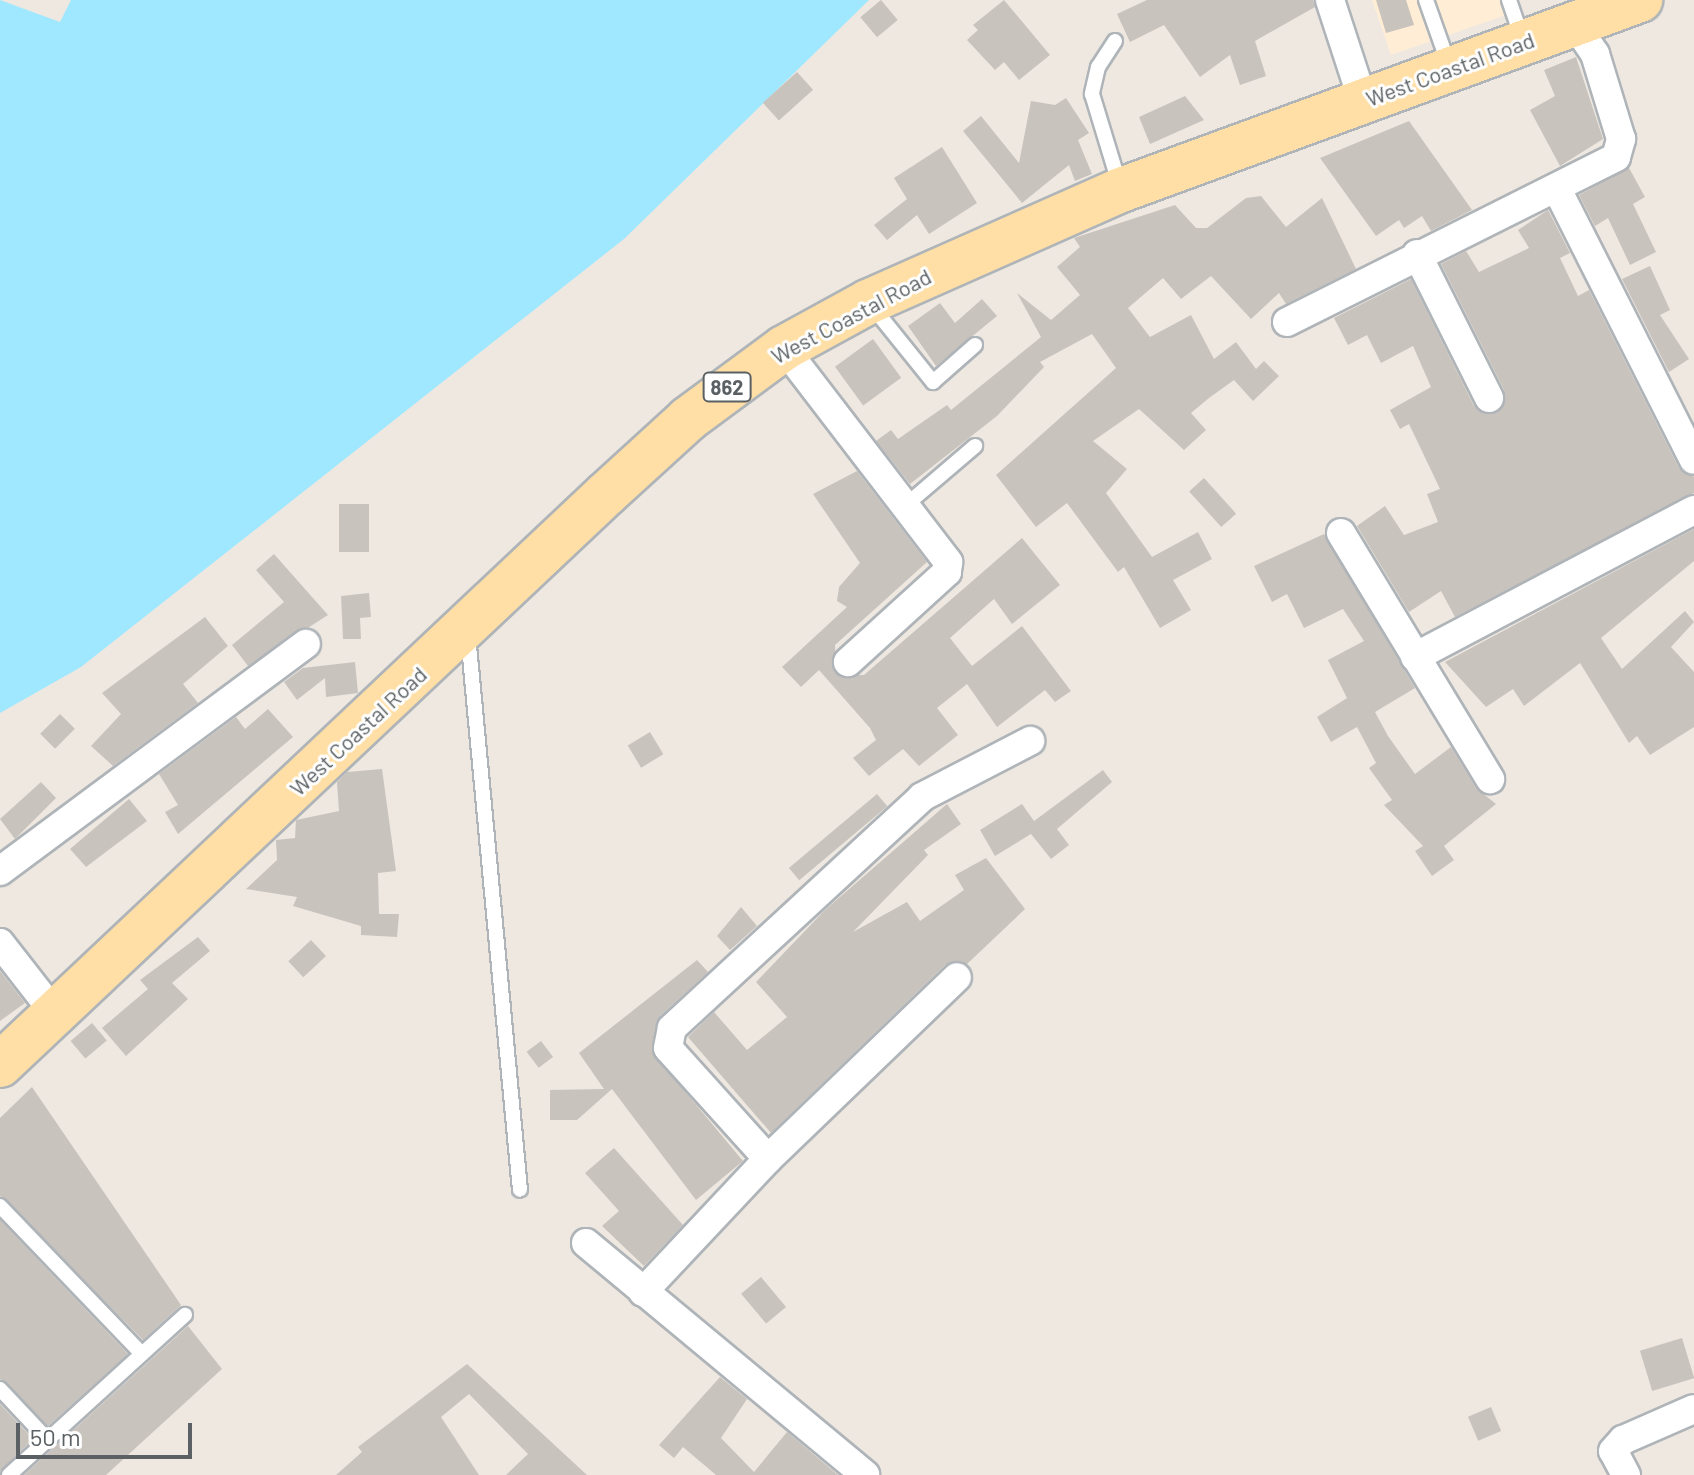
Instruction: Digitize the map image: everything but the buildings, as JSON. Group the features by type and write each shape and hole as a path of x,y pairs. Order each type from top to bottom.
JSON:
{"main road":[{"name":"West Coastal Road","path":"0,1064 53,1011 468,631 688,419 784,348 868,302 1121,190 1523,43 1570,17 1640,0"}],"street":[{"path":"1330,0 1363,101"},
{"path":"1287,322 1417,254 1558,191 1607,165 1621,149 1595,54 1570,17"},
{"path":"1558,191 1694,460"},
{"path":"1417,254 1489,398"},
{"path":"784,348 948,562 947,572 848,662"},
{"path":"1415,657 1694,510"},
{"path":"1341,533 1490,779"},
{"path":"0,871 306,644"},
{"path":"768,1159 668,1048 672,1028 922,797 1030,741"},
{"path":"0,943 53,1011"},
{"path":"643,1292 768,1159 957,977"},
{"path":"586,1243 865,1475"},
{"path":"1626,1475 1613,1451 1623,1440 1694,1409"}],"lane":[{"path":"1426,0 1451,69"},
{"path":"1509,0 1523,43"},
{"path":"1115,41 1098,67 1092,94 1121,190"},
{"path":"868,302 933,382 975,345"},
{"path":"906,505 975,446"},
{"path":"468,631 520,1190"},
{"path":"0,1206 142,1354"},
{"path":"9,1475 185,1315"},
{"path":"0,1389 47,1439"}],"shaded area":[{"path":"1372,0 1501,0 1506,15 1391,55"}],"water":[{"path":"0,0 60,22 71,0 869,0 624,239 81,667 0,713"}]}
